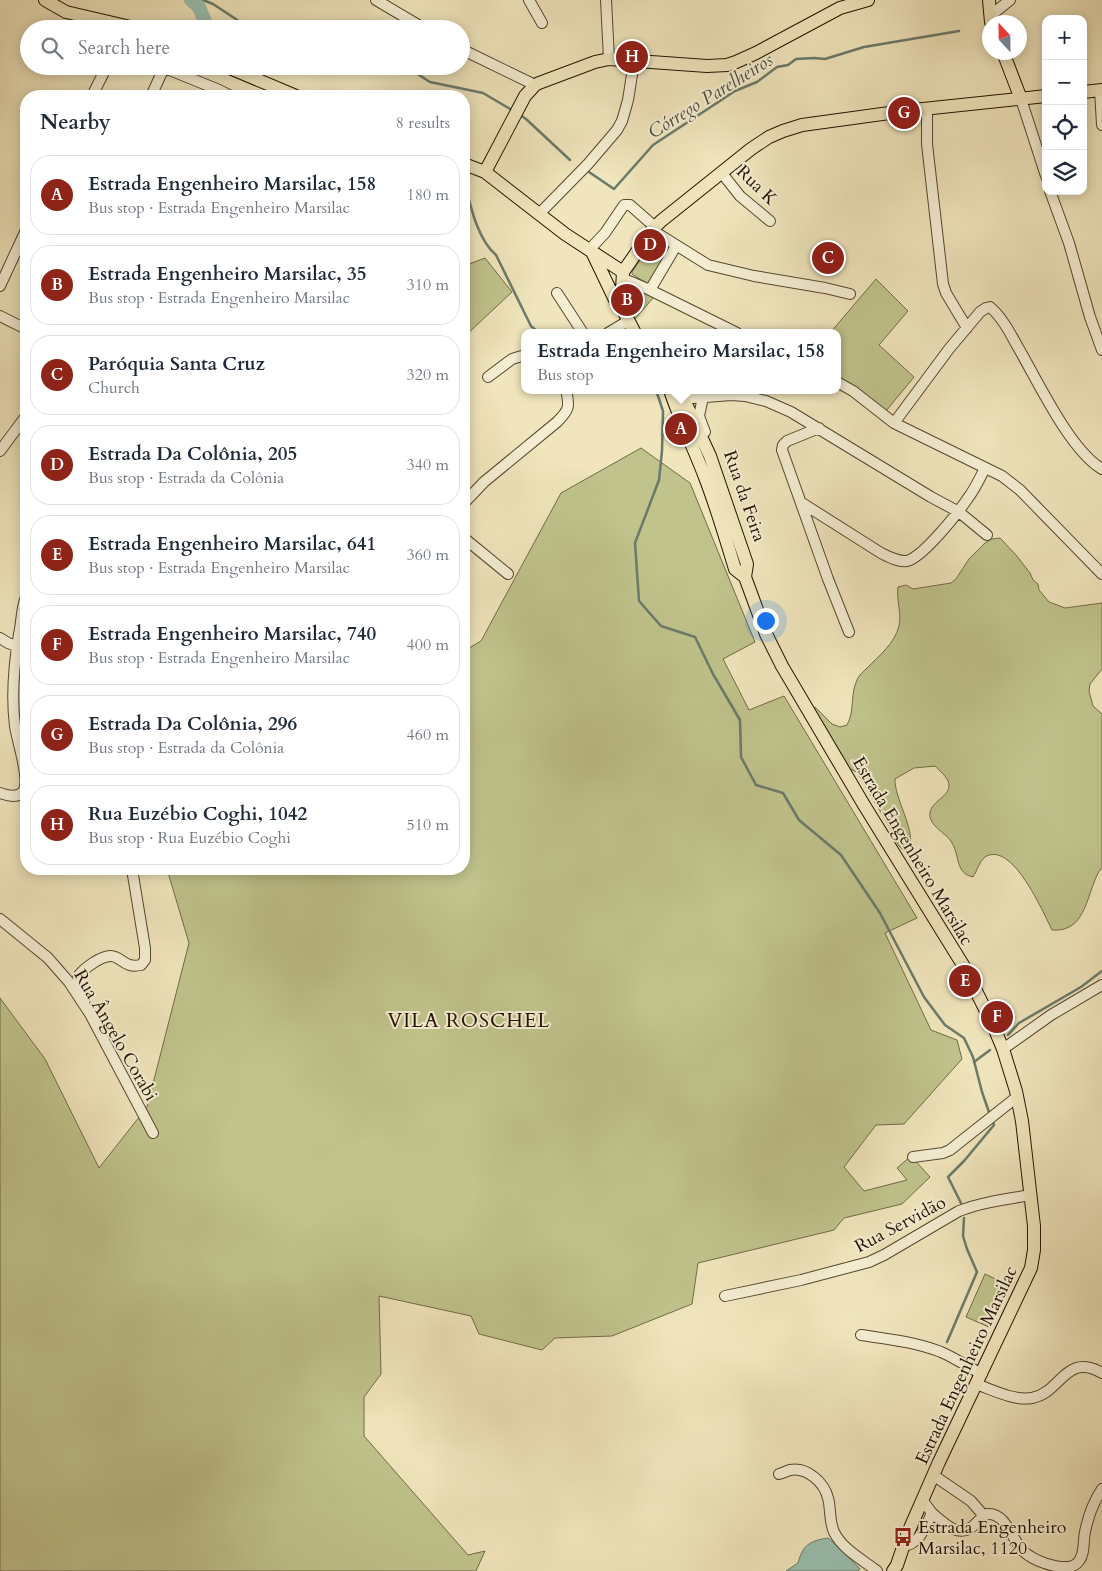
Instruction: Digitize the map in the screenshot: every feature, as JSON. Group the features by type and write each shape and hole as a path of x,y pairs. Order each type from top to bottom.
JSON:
{"main road":[{"path":"34,0 42,8 69,20"},
{"path":"45,0 66,12 96,20"},
{"path":"485,172 516,111 529,90 535,86 595,62 609,59 707,66 736,62 840,8 862,0"},
{"path":"989,0 991,15"},
{"path":"1006,60 1021,99"},
{"path":"245,75 281,90"},
{"path":"1087,92 1101,93"},
{"path":"626,316 622,289 623,275 654,229 674,210 721,172 769,137 802,125 1042,96"},
{"path":"470,166 485,172 592,254 623,275"},
{"path":"592,254 616,302 633,329"},
{"name":"Estrada Engenheiro Marsilac","path":"676,394 691,411 710,456 747,564 747,581 766,634 782,666 859,796 963,965 1003,1049 1017,1097 1032,1195 1034,1250 1031,1268 933,1475 893,1571"}],"street":[{"path":"376,0 410,20"},
{"path":"530,0 542,23"},
{"path":"606,0 609,59"},
{"path":"995,15 1010,0"},
{"path":"470,54 535,86"},
{"path":"539,214 576,177 617,130 622,121 628,100 634,62"},
{"path":"95,90 102,75"},
{"path":"153,90 159,75"},
{"path":"179,75 212,90"},
{"path":"1101,93 1102,125"},
{"path":"1021,99 1042,164"},
{"path":"927,109 927,144 943,284 946,293 967,328"},
{"name":"Rua K","path":"721,172 740,196 770,221"},
{"path":"1051,195 1102,350"},
{"path":"592,254 624,205 630,205 654,229 676,246 708,265 754,276 850,294"},
{"path":"0,286 20,245"},
{"path":"650,290 676,246"},
{"path":"623,275 729,329"},
{"path":"557,294 580,329"},
{"path":"894,423 949,349 980,312 990,307 1002,321 1063,425 1087,458 1102,469"},
{"path":"0,316 20,326"},
{"path":"612,329 626,316"},
{"path":"488,377 508,362 521,357"},
{"path":"841,384 853,391 894,423 1002,476 1020,490 1102,574"},
{"path":"470,497 484,482 564,415 569,407 567,394"},
{"path":"691,411 731,395 766,401 791,412 819,428 931,497 959,512 987,535"},
{"path":"0,451 20,424"},
{"path":"819,428 793,438 783,445 782,450 849,632"},
{"path":"802,503 881,553 901,561 907,560 914,558 924,550 959,512 985,468"},
{"path":"470,543 508,574"},
{"path":"20,622 16,646 14,706 20,752"},
{"path":"0,638 16,646"},
{"path":"0,793 14,796 20,794"},
{"path":"84,1005 85,995 78,977 81,971 108,955 131,965 141,965 145,960 145,948 133,875"},
{"name":"Rua Ângelo Corabi","path":"0,919 55,965 69,982 84,1005 153,1133"},
{"path":"1003,1049 1051,1015 1102,984"},
{"path":"913,1157 943,1153 950,1150 1017,1097"},
{"name":"Rua Servidão","path":"725,1296 857,1266 884,1255 970,1206 1032,1195"},
{"path":"861,1335 926,1347 950,1357 979,1379 1010,1396 1030,1398 1043,1394 1074,1369 1088,1367 1102,1373"},
{"path":"779,1474 791,1470 800,1470 819,1481 825,1489 828,1498 830,1521 839,1541 877,1571"},
{"path":"933,1475 970,1501 984,1516"},
{"path":"923,1501 932,1514 954,1530 960,1531 971,1528 990,1513 999,1517 1018,1546 1030,1556 1042,1562 1068,1567 1074,1566 1082,1556 1088,1521 1102,1489"},
{"path":"903,1546 917,1541 932,1514"}],"green space":[{"path":"657,239 670,248 648,284 632,274 632,272 652,242"},
{"path":"485,258 512,292 470,331 470,264"},
{"path":"876,279 908,311 879,345 914,377 886,411 863,392 841,380 841,329 833,329"},
{"path":"626,283 654,297 632,322 624,286"},
{"path":"641,448 690,483 755,642 723,659 749,710 784,696 917,918 885,933 931,1030 957,1040 962,1059 904,1124 876,1125 844,1167 864,1191 907,1180 897,1168 911,1156 930,1177 902,1204 844,1218 834,1230 698,1263 692,1304 612,1336 555,1338 542,1350 479,1334 471,1316 379,1296 381,1374 364,1397 364,1436 468,1555 485,1551 476,1571 0,1571 0,998 45,1059 99,1168 147,1107 189,943 169,875 470,875 470,647 481,641 561,493"},
{"path":"1000,538 1030,573 1033,580 1038,584 1039,590 1049,602 1065,608 1102,603 1102,669 1090,684 1089,691 1093,706 1102,714 1102,867 1080,917 1064,929 1052,930 1025,880 1006,859 995,855 985,857 973,877 963,872 950,839 935,826 930,818 931,809 945,794 949,786 946,777 935,766 914,768 895,779 910,832 909,845 903,850 898,845 892,831 857,772 846,765 836,745 827,742 814,714 815,707 832,724 840,727 847,725 858,678 886,649 897,632 900,621 898,587 906,585 913,589 951,583 956,579 969,559 985,543 992,539"},
{"path":"985,1274 1008,1285 989,1327 966,1317"}],"shaded area":[{"path":"828,1538 860,1569 858,1571 786,1571 798,1563 802,1552 811,1542"}],"waterway":[{"path":"191,0 199,7 204,20"},
{"name":"Córrego Parelheiros","path":"203,0 213,4 237,20"},
{"name":"Córrego Parelheiros","path":"586,170 614,189 653,145 735,91 757,82 777,67 788,65 796,59 825,59 864,47 959,31"},
{"name":"Córrego Parelheiros","path":"419,75 430,82 469,90"},
{"name":"Córrego Parelheiros","path":"470,90 483,93 512,110"},
{"name":"Córrego Parelheiros","path":"519,114 570,160"},
{"path":"470,202 479,231 489,248 496,255 531,326 534,329"},
{"path":"657,394 663,411 662,451 659,480 635,543 639,601 661,626 695,637 713,674 740,720 741,757 756,785 783,793 799,820 841,855 880,913 924,997 945,1025 964,1038 973,1057 990,1115"},
{"path":"1008,1035 1019,1023 1081,987 1102,971"},
{"path":"974,1062 990,1050"},
{"path":"961,1203 948,1177 994,1125 992,1120"},
{"path":"947,1342 977,1272 963,1236 964,1218"}],"place":[{"name":"Rua Euzébio Coghi, 1042","path":"632,57"},
{"name":"Estrada Da Colônia, 296","path":"904,113"},
{"name":"Estrada Da Colônia, 205","path":"650,245"},
{"name":"Paróquia Santa Cruz","path":"828,258"},
{"name":"Estrada Engenheiro Marsilac, 35","path":"627,300"},
{"name":"Estrada Engenheiro Marsilac, 158","path":"681,429"},
{"name":"Estrada Engenheiro Marsilac, 641","path":"965,981"},
{"name":"Estrada Engenheiro Marsilac, 740","path":"997,1017"},
{"name":"Estrada Engenheiro Marsilac, 1120","path":"903,1537"}],"district":[{"name":"VILA ROSCHEL","path":"469,1020"}]}
